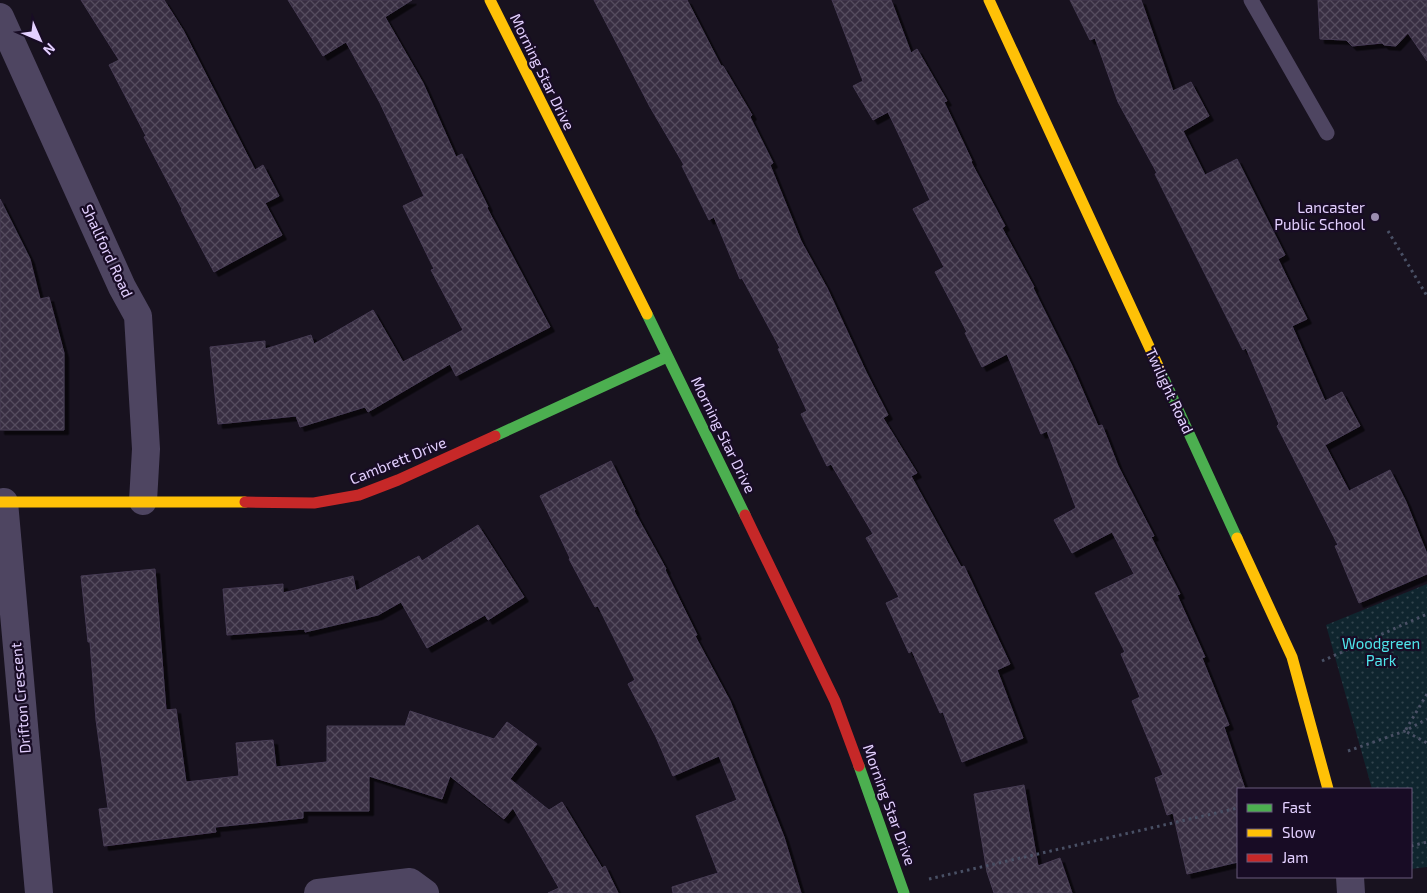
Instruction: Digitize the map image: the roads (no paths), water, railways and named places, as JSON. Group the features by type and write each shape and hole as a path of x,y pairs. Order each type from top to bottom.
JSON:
{"street":[{"name":"Morning Star Drive","path":"490,0 835,701 903,889"},
{"name":"Twilight Road","path":"989,0 1292,657 1328,788"},
{"name":"Shallford Road","path":"0,17 122,287 138,316 146,449 143,501"},
{"name":"Cambrett Drive","path":"2,502 314,503 359,495 398,480 667,357"},
{"name":"Drifton Crescent","path":"2,502 39,893"},
{"path":"1350,878 1351,893"},
{"path":"318,893 410,882 425,893"}],"lane":[{"path":"1251,0 1327,133"}],"place":[{"name":"Lancaster Public School","path":"1375,217"}],"park label":[{"name":"Woodgreen Park","path":"1381,652"}]}
